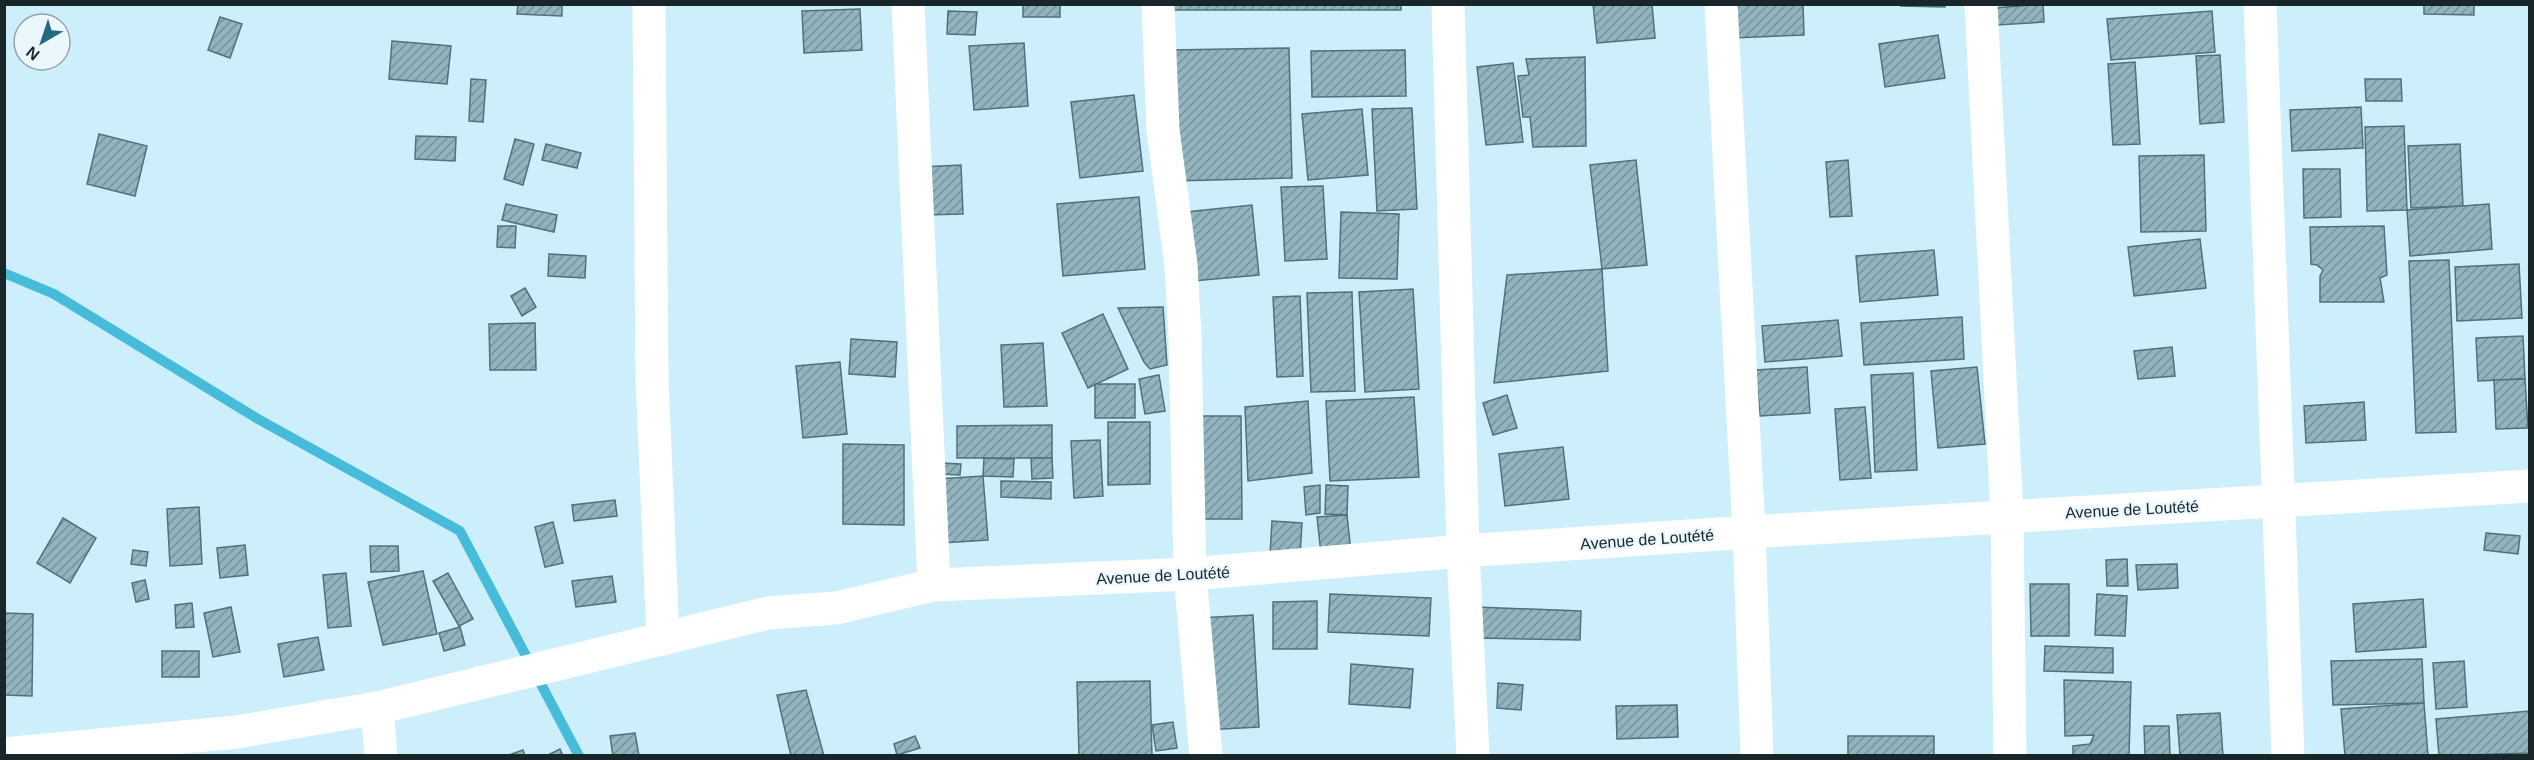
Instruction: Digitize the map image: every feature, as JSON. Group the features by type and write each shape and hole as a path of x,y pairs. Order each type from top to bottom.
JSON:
{"street":[{"path":"649,4 652,378 663,639"},
{"path":"908,4 934,585"},
{"path":"1158,4 1163,130 1181,265 1185,337 1190,574 1206,756"},
{"path":"1448,4 1463,551 1473,756"},
{"path":"1721,4 1749,532 1757,756"},
{"path":"1981,4 2007,515 2010,756"},
{"path":"2260,4 2288,756"},
{"name":"Avenue de Loutété","path":"4,754 119,749 377,708 768,613 836,608 934,585 1190,574 1463,551 2007,515 2280,502 2529,486"},
{"path":"377,708 381,756"}],"building":[{"path":"518,4 562,4 562,16 517,14"},
{"path":"1023,4 1060,4 1060,17 1023,17"},
{"path":"1166,4 1401,4 1401,10 1166,10"},
{"path":"1593,4 1652,4 1655,38 1597,43"},
{"path":"1730,4 1803,4 1804,35 1733,38"},
{"path":"1901,4 1945,4 1945,7 1901,6"},
{"path":"2043,4 2044,22 1997,25 1995,8"},
{"path":"2424,4 2474,4 2474,15 2424,14"},
{"path":"860,9 862,50 804,53 802,11"},
{"path":"948,11 977,12 975,35 947,34"},
{"path":"2212,11 2215,52 2111,60 2107,19"},
{"path":"220,17 242,24 230,58 208,50"},
{"path":"1938,35 1945,78 1885,87 1879,44"},
{"path":"392,41 451,46 447,84 389,79"},
{"path":"1024,43 1028,106 974,110 969,46"},
{"path":"1289,48 1292,178 1174,181 1171,50"},
{"path":"1405,50 1406,96 1312,97 1311,51"},
{"path":"2220,55 2224,122 2200,124 2196,56"},
{"path":"1585,57 1586,146 1533,147 1530,117 1523,117 1518,76 1529,75 1526,59"},
{"path":"2135,62 2140,144 2113,145 2108,64"},
{"path":"1513,63 1523,142 1486,145 1477,67"},
{"path":"471,79 486,80 483,122 469,121"},
{"path":"2365,79 2401,79 2402,101 2366,101"},
{"path":"1134,95 1143,171 1080,178 1071,102"},
{"path":"2361,107 2363,148 2292,151 2290,110"},
{"path":"1412,108 1417,209 1377,211 1372,109"},
{"path":"1362,109 1368,175 1308,180 1302,114"},
{"path":"2404,126 2407,210 2367,211 2365,127"},
{"path":"99,134 147,146 135,196 87,184"},
{"path":"416,136 456,137 455,161 415,159"},
{"path":"515,139 534,144 523,185 504,179"},
{"path":"546,144 581,153 577,168 542,160"},
{"path":"2460,144 2463,206 2411,208 2408,146"},
{"path":"2204,155 2206,231 2141,232 2139,156"},
{"path":"1636,160 1647,265 1602,269 1590,165"},
{"path":"1848,160 1852,216 1830,217 1826,162"},
{"path":"961,165 963,214 923,215 921,167"},
{"path":"2303,169 2340,169 2341,217 2304,218"},
{"path":"1323,186 1327,259 1285,261 1281,187"},
{"path":"1139,197 1145,269 1063,276 1057,204"},
{"path":"506,204 557,215 554,232 502,220"},
{"path":"2489,204 2492,249 2410,256 2407,210"},
{"path":"1252,205 1259,275 1193,281 1186,212"},
{"path":"1341,212 1399,214 1397,279 1339,278"},
{"path":"498,226 516,226 515,248 497,247"},
{"path":"2384,226 2387,275 2380,278 2384,302 2320,302 2320,276 2323,270 2311,264 2310,227"},
{"path":"2200,239 2206,288 2134,296 2128,247"},
{"path":"1934,250 1938,295 1860,302 1856,256"},
{"path":"549,254 586,256 585,278 548,276"},
{"path":"2449,260 2456,432 2416,433 2409,261"},
{"path":"2519,264 2522,318 2457,321 2455,267"},
{"path":"1602,269 1608,371 1494,383 1507,275"},
{"path":"525,288 536,307 522,316 511,296"},
{"path":"1413,289 1419,389 1365,392 1359,292"},
{"path":"1352,292 1355,391 1311,392 1307,293"},
{"path":"1300,296 1303,376 1277,377 1273,297"},
{"path":"1163,307 1167,365 1150,369 1144,362 1118,308"},
{"path":"1103,314 1128,369 1088,388 1062,333"},
{"path":"1962,317 1964,359 1864,365 1861,323"},
{"path":"1838,320 1842,356 1765,362 1762,326"},
{"path":"535,323 536,370 490,370 489,324"},
{"path":"2523,336 2525,379 2478,381 2476,338"},
{"path":"851,339 897,342 895,377 849,374"},
{"path":"1043,343 1047,406 1004,407 1001,345"},
{"path":"2172,347 2175,376 2138,379 2134,351"},
{"path":"840,362 847,434 803,438 796,366"},
{"path":"1807,367 1810,413 1760,416 1756,370"},
{"path":"1977,367 1985,444 1938,448 1931,371"},
{"path":"1913,373 1917,470 1875,472 1871,375"},
{"path":"1159,375 1165,411 1145,414 1139,379"},
{"path":"2525,379 2528,428 2496,429 2494,380"},
{"path":"1095,384 1135,384 1135,418 1095,418"},
{"path":"1507,395 1517,428 1493,435 1483,403"},
{"path":"1414,397 1419,477 1330,481 1326,401"},
{"path":"1308,401 1312,473 1248,481 1245,407"},
{"path":"2364,402 2366,440 2306,443 2304,406"},
{"path":"1865,407 1871,478 1840,480 1835,409"},
{"path":"1202,416 1241,416 1242,519 1203,519"},
{"path":"1108,422 1150,422 1150,484 1108,485"},
{"path":"1052,425 1052,458 957,458 957,426"},
{"path":"1100,440 1103,496 1074,498 1071,441"},
{"path":"843,444 904,445 904,525 843,524"},
{"path":"1563,447 1569,499 1505,506 1499,454"},
{"path":"984,458 1014,459 1013,477 983,476"},
{"path":"1031,458 1052,458 1053,478 1032,479"},
{"path":"941,463 961,464 960,475 940,474"},
{"path":"983,476 988,540 941,543 937,479"},
{"path":"1001,481 1051,482 1051,499 1001,497"},
{"path":"1320,485 1320,513 1306,515 1304,487"},
{"path":"1326,485 1348,486 1347,515 1325,514"},
{"path":"615,500 617,516 574,521 572,505"},
{"path":"199,507 202,564 170,566 167,509"},
{"path":"1347,515 1351,552 1321,554 1317,517"},
{"path":"63,518 96,538 70,583 37,563"},
{"path":"1272,521 1302,523 1300,556 1270,554"},
{"path":"553,522 563,563 545,567 535,527"},
{"path":"2486,533 2520,536 2518,554 2484,550"},
{"path":"245,545 248,575 220,578 217,548"},
{"path":"370,546 398,546 399,571 371,572"},
{"path":"133,550 148,552 146,566 131,564"},
{"path":"2127,559 2128,586 2107,586 2106,560"},
{"path":"2177,564 2178,588 2138,590 2136,565"},
{"path":"423,571 437,634 383,645 368,582"},
{"path":"346,573 351,626 328,628 323,575"},
{"path":"448,573 473,619 459,626 433,581"},
{"path":"612,576 616,602 576,607 572,581"},
{"path":"145,580 149,599 136,602 132,583"},
{"path":"2030,584 2069,584 2069,636 2031,636"},
{"path":"1330,594 1431,598 1429,636 1328,632"},
{"path":"2097,594 2127,596 2125,636 2095,635"},
{"path":"2423,599 2426,647 2356,652 2353,604"},
{"path":"1317,601 1317,649 1273,649 1273,602"},
{"path":"192,603 194,627 176,628 175,605"},
{"path":"231,607 240,652 213,657 204,613"},
{"path":"1476,607 1581,611 1580,640 1476,638"},
{"path":"4,613 33,614 32,696 4,695"},
{"path":"1253,615 1259,727 1205,730 1199,618"},
{"path":"460,627 465,645 444,651 439,633"},
{"path":"318,637 324,670 284,677 278,644"},
{"path":"2045,646 2113,648 2113,673 2044,671"},
{"path":"162,651 199,651 199,677 162,677"},
{"path":"2422,659 2424,703 2333,705 2331,661"},
{"path":"2464,661 2467,707 2436,709 2433,663"},
{"path":"1351,664 1413,669 1410,708 1349,704"},
{"path":"2064,680 2131,682 2129,756 2073,756 2073,746 2090,744 2094,735 2065,736"},
{"path":"1150,681 1152,756 1079,756 1077,682"},
{"path":"1498,683 1523,685 1521,710 1497,708"},
{"path":"806,690 824,756 791,756 777,695"},
{"path":"2424,703 2428,756 2345,756 2341,709"},
{"path":"1677,705 1678,737 1617,739 1616,706"},
{"path":"2530,711 2530,753 2439,756 2436,719"},
{"path":"2220,713 2223,756 2180,756 2177,715"},
{"path":"1173,722 1177,748 1156,751 1152,725"},
{"path":"2144,726 2169,726 2170,756 2145,756"},
{"path":"635,733 639,756 613,756 610,736"},
{"path":"915,736 920,748 897,755 894,744"},
{"path":"1848,736 1934,736 1934,756 1848,756"},
{"path":"560,749 563,756 546,756"},
{"path":"523,750 525,756 506,756"}],"waterway":[{"path":"4,273 54,294 258,419 460,531 579,756"}]}
